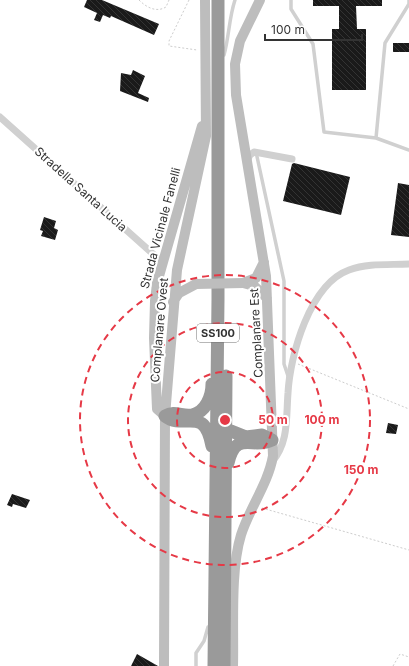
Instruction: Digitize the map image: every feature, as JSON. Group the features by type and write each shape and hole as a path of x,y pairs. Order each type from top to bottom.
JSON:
{"highway":[{"name":"SS100","path":"218,0 218,299 224,666"},
{"name":"SS100","path":"214,666 215,575 220,471 226,429 225,0"},
{"name":"SS100","path":"218,299 213,335 212,390 210,397 198,413 192,415 171,412 165,416 170,420 195,420 202,424 210,434 220,471"},
{"path":"226,429 246,437 262,435 272,440"},
{"name":"SS100","path":"220,471 230,453 236,446 246,442 266,443 272,440"}],"main road":[{"name":"Complanare Ovest","path":"164,666 165,416 173,302 177,270 204,143 206,117 205,0"},
{"name":"Complanare Est","path":"233,666 237,557 241,535 270,471 273,456 265,261 236,95 235,64 240,41 260,0"},
{"name":"Strada Vicinale Fanelli","path":"165,416 157,409 154,338 155,301 162,262 206,117"},
{"path":"243,284 256,278 265,261"},
{"path":"177,270 182,277 196,284 243,284 254,286 267,298"},
{"path":"173,302 179,293 196,284"}],"street":[{"name":"Stradella Santa Lucia","path":"0,117 162,262"},
{"path":"247,161 250,155 256,152 292,159"},
{"path":"272,462 280,453 285,439 288,379 309,313 318,296 331,281 348,270 365,265 409,264"}],"lane":[{"path":"224,55 228,41 230,17 235,0"},
{"path":"291,0 290,9 313,44 324,132 376,138 409,150"},
{"path":"376,138 385,42 409,4 409,0"},
{"path":"256,152 284,281 284,364 288,379"},
{"path":"209,592 215,575"},
{"path":"196,666 196,653 204,642 208,629 208,622"}],"path":[{"path":"138,0 147,7 156,10 166,8 169,0"},
{"path":"189,0 169,41 169,46 205,50"},
{"path":"293,362 409,409"},
{"path":"254,506 409,550"},
{"path":"393,666 400,654 409,657"}],"building":[{"path":"87,0 102,0 159,24 154,35 111,16 110,18 103,15 100,22 94,20 97,13 84,7"},
{"path":"313,0 382,0 382,6 356,6 357,29 366,29 366,90 332,90 332,29 339,29 339,6 313,6"},
{"path":"393,43 409,43 409,52 393,52"},
{"path":"133,70 145,76 138,93 149,98 148,102 120,91 121,73 131,75"},
{"path":"294,163 350,177 341,215 283,201 292,164"},
{"path":"398,183 409,185 409,237 391,235"},
{"path":"44,217 56,221 54,228 58,230 55,240 41,236 43,231 40,230"},
{"path":"388,423 398,425 396,434 386,433"},
{"path":"12,494 30,500 26,508 13,504 12,507 7,505"},
{"path":"137,654 158,666 131,666"}]}
